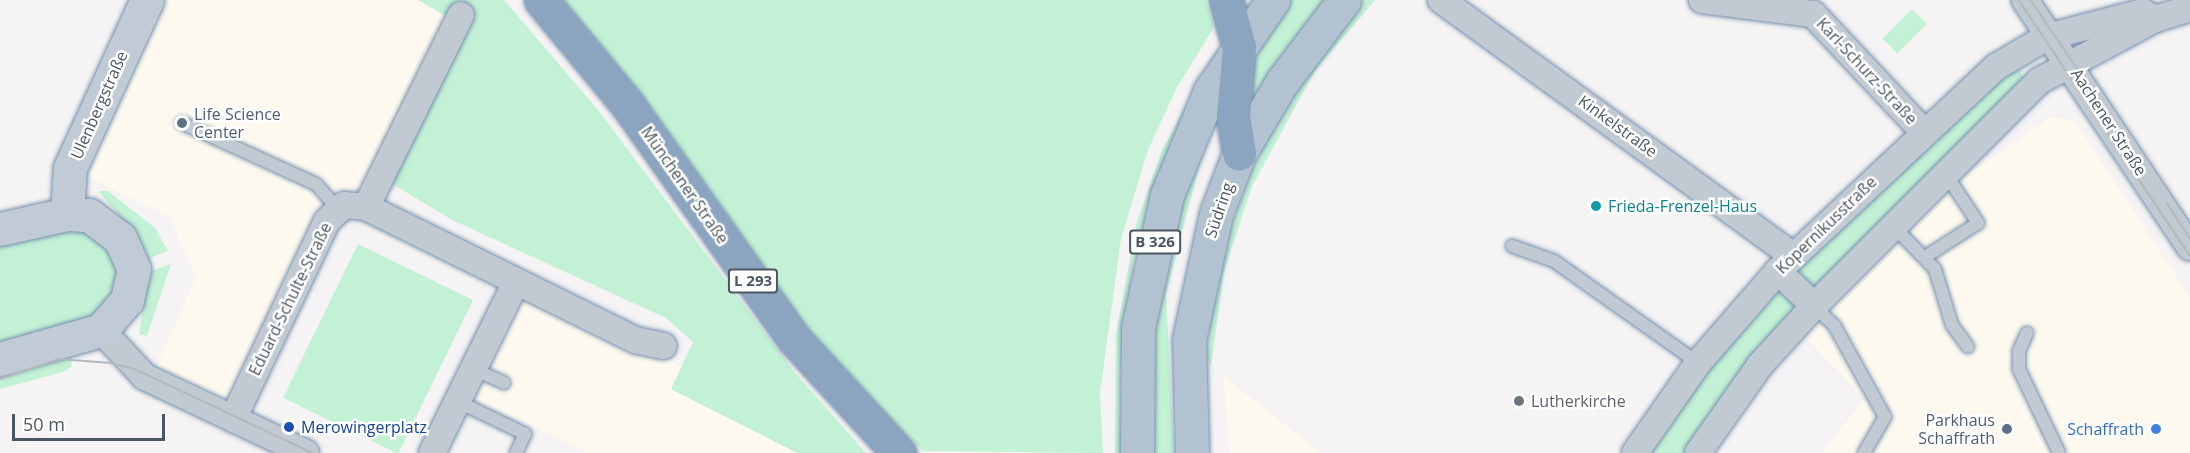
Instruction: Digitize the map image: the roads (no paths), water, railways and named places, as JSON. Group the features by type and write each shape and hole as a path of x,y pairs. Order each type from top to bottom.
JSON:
{"highway":[{"name":"Münchener Straße","path":"541,0 627,104 795,339 899,453"},
{"path":"1226,0 1239,47 1233,115 1239,154"}],"main road":[{"name":"B 326","path":"1137,453 1135,375 1145,278 1188,142 1239,47 1273,0"},
{"name":"Südring","path":"1192,453 1186,374 1194,306 1216,214 1239,154 1282,82 1344,0"}],"street":[{"name":"Ulenbergstraße","path":"67,213 70,168 147,0"},
{"name":"Kinkelstraße","path":"1441,0 1785,263 1814,306"},
{"name":"Karl-Schurz-Straße","path":"1702,0 1814,14 1924,132"},
{"name":"Aachener Straße","path":"2025,0 2053,36 2190,247"},
{"path":"1698,453 1760,365 1814,306 1945,172 2039,81 2155,19 2190,8"},
{"name":"Kopernikusstraße","path":"1635,453 1698,363 1785,263 1996,67 2053,36 2142,12 2155,19"},
{"path":"366,207 461,15"},
{"name":"Eduard-Schulte-Straße","path":"233,419 337,208 366,207 635,340 663,346"},
{"path":"0,229 67,213 89,215 112,229 132,260 127,300 101,330 0,359"},
{"path":"432,453 516,282"},
{"path":"101,330 145,377 306,453"}],"lane":[{"path":"183,123 316,184 337,208"},
{"path":"1925,257 1978,223 1945,172"},
{"path":"1892,225 1925,257 1946,294 1952,325 1968,347"},
{"path":"1512,246 1554,261 1698,363"},
{"path":"1814,306 1834,325 1885,417 1864,453"},
{"path":"2027,333 2019,351 2019,369 2059,453"},
{"path":"473,369 504,383"},
{"path":"457,401 525,434 516,453"}],"tram line":[{"path":"2019,0 2190,255"},
{"path":"2031,0 2134,152"},
{"path":"2167,203 2190,238"},
{"path":"0,379 59,359 111,363 135,369 313,453"}],"place":[{"name":"Life Science Center","path":"182,123"},
{"name":"Frieda-Frenzel-Haus","path":"1596,206"},
{"name":"Lutherkirche","path":"1519,401"},
{"name":"Merowingerplatz","path":"289,427"},
{"name":"Parkhaus Schaffrath","path":"2007,429"},
{"name":"Schaffrath","path":"2156,429"}]}
